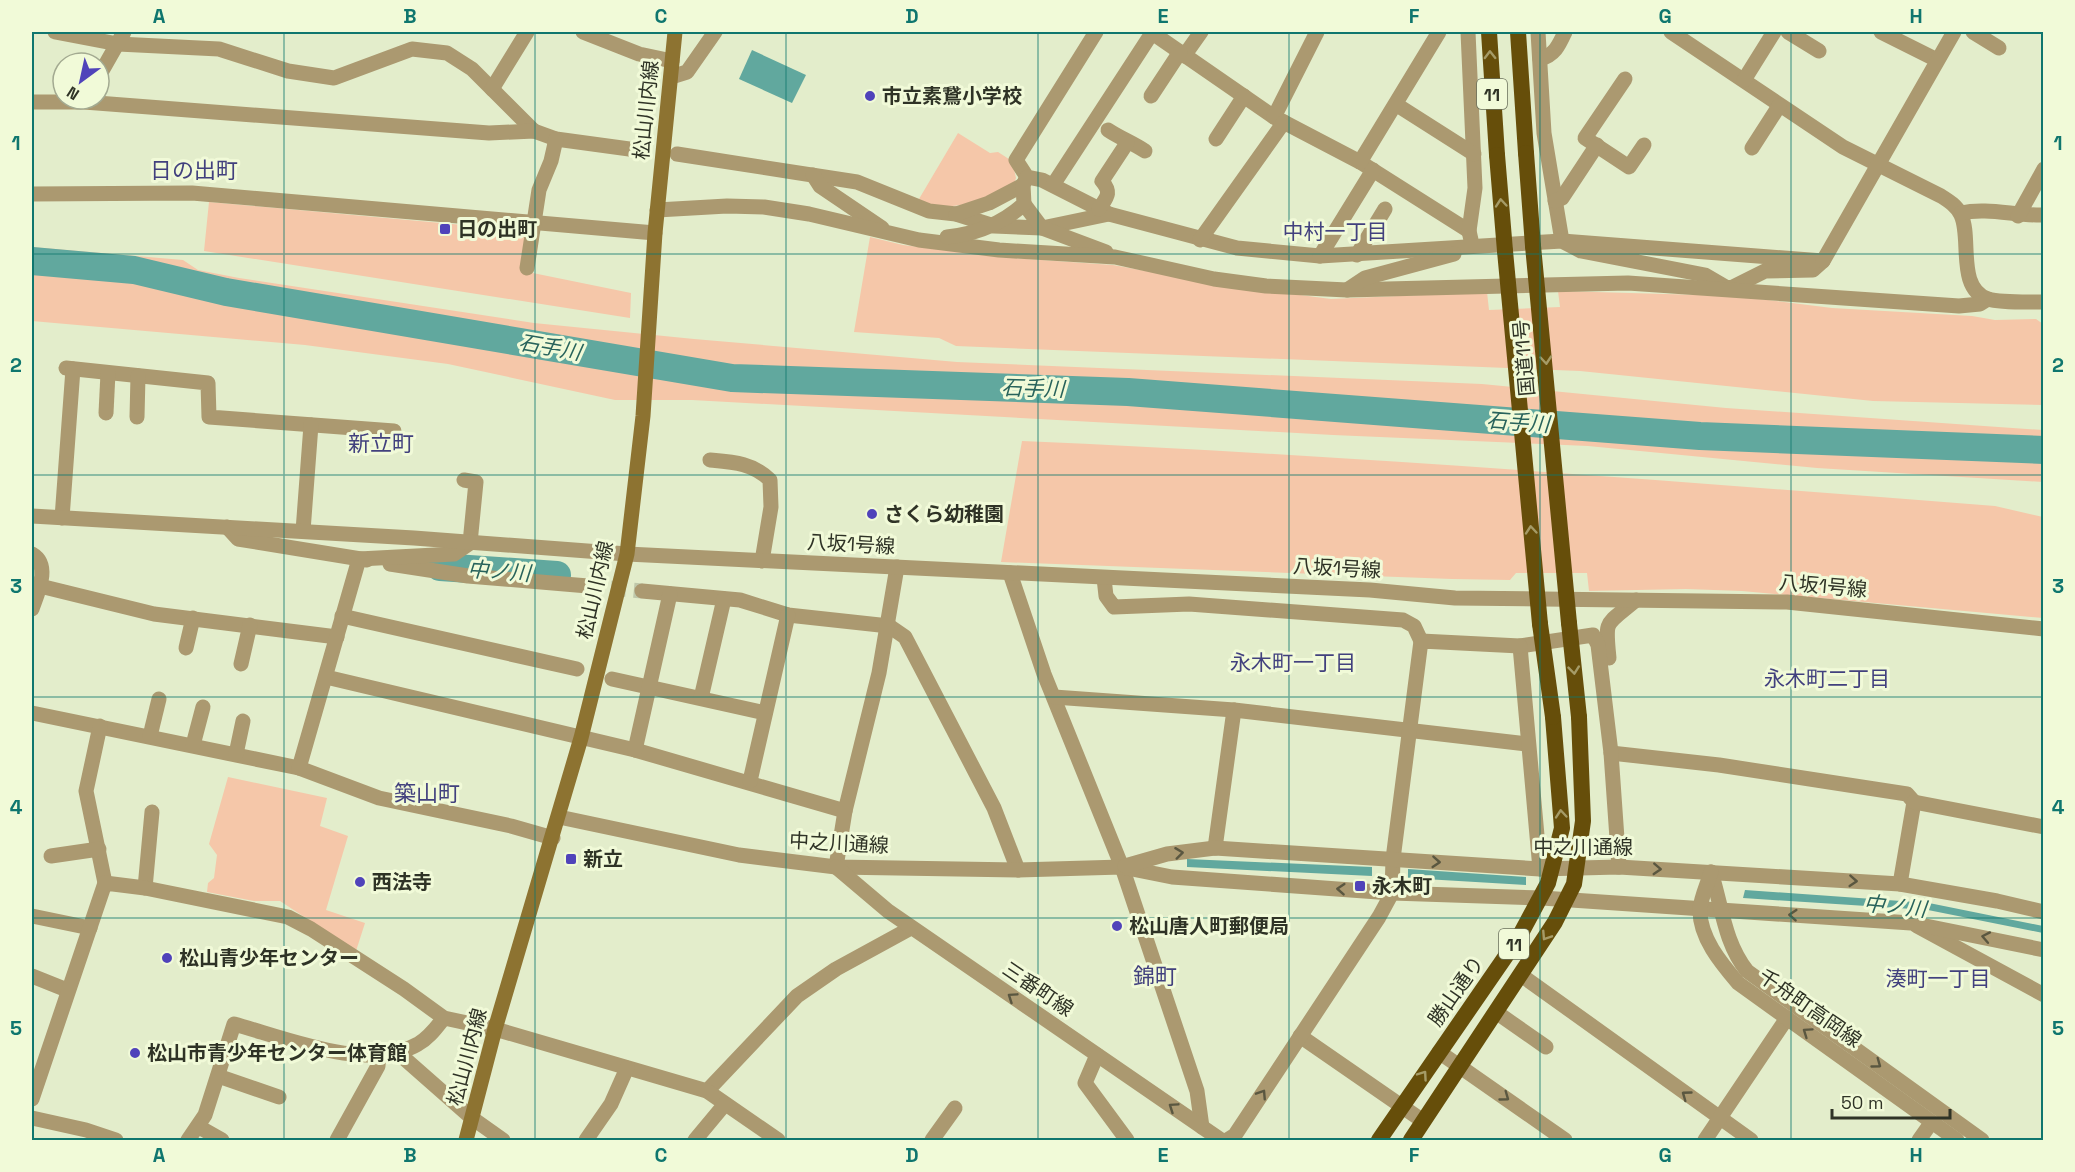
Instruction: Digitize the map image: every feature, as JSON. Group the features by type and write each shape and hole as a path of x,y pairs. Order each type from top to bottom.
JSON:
{"highway":[{"name":"国道11号","path":"1489,32 1508,293 1540,624 1553,717"},
{"name":"国道11号","path":"1518,32 1533,246 1579,717 1583,821 1577,867"},
{"name":"勝山通り","path":"1386,1138 1401,1106 1519,937 1542,898 1547,868 1562,828 1553,717"},
{"name":"11","path":"1410,1140 1521,975 1567,900 1577,867"}],"main road":[{"name":"松山川内線","path":"466,1140 495,1029 559,817 627,554 643,416 655,233 675,32"}],"street":[{"path":"55,32 219,49 288,71 334,78 397,54 425,48 447,53 460,59 534,131"},
{"path":"492,89 527,32"},
{"path":"583,32 671,69 687,72 715,32"},
{"path":"1096,32 1016,160 1025,181 1024,204 1042,228 1115,257"},
{"path":"1053,185 1152,32 1279,119 1367,166 1469,231"},
{"path":"1151,96 1201,32"},
{"path":"1200,240 1279,119 1317,32"},
{"path":"1320,256 1397,105 1439,32"},
{"path":"1468,32 1475,189 1469,231 1474,248"},
{"path":"1538,32 1544,133 1562,241"},
{"path":"1540,59 1556,50 1565,32"},
{"path":"1671,32 1843,147 1941,196 1961,213 1967,231 1966,266 1977,291 1988,299 2043,302"},
{"path":"1744,80 1774,32"},
{"path":"1788,32 1819,51"},
{"path":"1881,32 1937,60"},
{"path":"1729,289 1764,271 1813,270 1823,261 1954,32"},
{"path":"1973,32 1999,48"},
{"path":"111,55 121,38"},
{"path":"1625,79 1585,138 1629,167 1644,145"},
{"path":"1216,140 1244,96"},
{"path":"32,102 51,101"},
{"path":"111,102 489,133 534,131 556,139 644,151"},
{"path":"1397,105 1474,154"},
{"path":"1752,148 1779,105"},
{"path":"1108,130 1127,143 1135,144 1145,151"},
{"path":"527,268 539,190 551,162 556,139"},
{"path":"1104,212 1108,189 1102,181 1127,143"},
{"path":"1556,201 1562,198 1597,145"},
{"path":"677,154 857,182 929,211 956,214 994,226 1042,228 1104,212"},
{"path":"2018,216 2043,170"},
{"path":"813,175 820,186 886,232"},
{"path":"956,214 989,203 1025,181 1053,185 1104,212 1200,240 1237,248 1320,256 1562,241 1823,261"},
{"path":"32,194 192,193 655,233"},
{"path":"919,240 965,235 994,226 1011,216 1024,204"},
{"path":"657,210 727,206 764,207 919,240 999,250 1115,257 1214,279 1266,286 1508,293 1537,283 1628,283 1959,306 1980,304 1988,299"},
{"path":"1357,255 1385,209"},
{"path":"1961,213 1973,210 2018,216 2043,215"},
{"path":"1562,241 1581,251 1705,275 1729,289"},
{"path":"1347,290 1365,278 1474,248"},
{"path":"62,518 70,369 208,383 209,417 394,431"},
{"path":"106,413 108,373"},
{"path":"137,417 138,376"},
{"path":"303,531 311,425"},
{"path":"710,460 738,462 757,470 770,480 771,507 762,561"},
{"path":"359,559 454,554 470,543 476,482 464,480"},
{"name":"八坂1号線","path":"32,516 303,531 627,554 1104,578 1537,594 1567,593 1636,600 1787,602 2043,629"},
{"path":"227,527 238,540 468,576 588,586"},
{"path":"32,554 37,557 42,566 40,585 32,609"},
{"path":"299,768 359,559"},
{"path":"836,867 845,811 889,626 897,567"},
{"path":"1010,573 1054,697 1122,867 1197,1091 1202,1127"},
{"path":"1104,578 1106,596 1114,607 1189,604 1404,620 1413,626 1421,641 1393,859 1392,893 1379,917 1235,1135 1227,1140"},
{"path":"40,585 154,614 337,637"},
{"path":"642,591 740,600 788,615 889,626 911,645 994,808 1018,870"},
{"path":"636,750 670,594"},
{"path":"701,698 724,599"},
{"path":"1602,676 1610,663 1605,632 1608,624 1636,600"},
{"path":"750,781 788,615"},
{"path":"342,616 577,669"},
{"path":"186,648 193,618"},
{"path":"241,664 250,625"},
{"path":"1421,641 1520,646 1593,635 1598,645 1611,753 1619,867"},
{"path":"1520,646 1527,744 1547,868"},
{"path":"326,677 636,750 750,781 845,811"},
{"path":"612,679 765,713"},
{"path":"1054,697 1233,710 1527,744"},
{"path":"150,736 159,699"},
{"path":"193,745 202,707"},
{"path":"1215,848 1233,710"},
{"path":"32,712 299,768 379,798 511,826 553,838"},
{"path":"236,754 243,721"},
{"path":"32,1098 105,883 86,791 100,726"},
{"path":"1611,753 1719,765 1907,794 1914,802 2043,827"},
{"path":"1900,884 1914,802"},
{"path":"146,888 152,812"},
{"name":"中之川通線","path":"559,817 739,855 836,867 1018,870 1122,867 1172,877 1392,893 1542,898 1911,923 2043,950"},
{"name":"中之川通線","path":"1122,867 1167,854 1215,848 1547,868 1619,867 1900,884 1997,901 2043,912"},
{"path":"51,856 99,849"},
{"name":"三番町線","path":"836,867 911,928 1221,1140"},
{"path":"1700,909 1711,872"},
{"name":"千舟町高岡線","path":"1711,872 1723,910 1726,934 1736,957 1747,971 1791,1012 1899,1096 1982,1140"},
{"path":"105,883 146,888 288,917 311,928 444,1018 495,1029 707,1091 778,1140"},
{"name":"千舟町高岡線","path":"1700,909 1708,942 1722,965 1738,983 1791,1012"},
{"path":"32,916 90,928"},
{"path":"1911,923 2043,995"},
{"path":"707,1091 797,996 836,969 911,928"},
{"path":"1521,975 1751,1140"},
{"path":"32,976 67,990"},
{"path":"1496,1012 1546,1047"},
{"path":"1705,1140 1791,1012"},
{"path":"188,1140 199,1127 234,1024 346,1054 380,1054 397,1052 417,1045 432,1034 444,1018"},
{"path":"1300,1036 1423,1121"},
{"path":"397,1052 472,1118 503,1140"},
{"path":"1439,1052 1564,1140"},
{"path":"338,1140 378,1066 380,1054"},
{"path":"1097,1055 1084,1083 1127,1140"},
{"path":"586,1140 612,1104 627,1068"},
{"path":"218,1076 279,1097"},
{"path":"695,1140 725,1104"},
{"path":"932,1140 955,1108"},
{"path":"1919,1140 1935,1117"},
{"name":"千舟町高岡線","path":"1935,1117 1957,1140"},
{"path":"32,1118 86,1130 116,1140"},
{"path":"199,1127 222,1140"}],"shaded area":[{"path":"958,133 990,153 998,152 1012,161 1016,178 1013,186 978,200 954,206 930,204 919,199"},
{"path":"209,202 530,231 523,271 631,293 630,318 204,251"},
{"path":"870,237 903,245 999,257 1113,265 1223,285 1331,299 1487,292 1489,310 1560,307 1558,291 1737,296 1832,308 1972,316 1995,320 2036,319 2043,324 2043,405 1873,401 1580,371 956,346 939,338 854,332"},
{"path":"32,247 183,260 198,270 239,278 534,323 694,339 957,362 1482,384 1726,408 2043,430 2043,482 1817,468 1588,446 1333,435 692,400 615,400 448,364 305,345 32,321"},
{"path":"1022,441 1387,461 1995,506 2043,517 2043,618 1742,591 1686,589 1589,591 1587,573 1516,573 1510,580 1452,579 1001,562"},
{"path":"228,777 327,798 320,826 348,836 326,910 365,923 356,951 280,901 254,901 207,892 208,883 214,878 217,855 209,844"}],"water":[{"path":"752,50 806,75 792,103 739,79"},
{"path":"1187,859 1372,867 1372,876 1187,867"},
{"path":"1408,869 1526,877 1526,885 1408,878"},
{"path":"1745,890 1929,903 2043,926 2043,933 1928,910 1743,898"}],"waterway":[{"name":"石手川","path":"32,261 134,270 226,292 732,378 1128,392 1700,436 2044,450"},
{"name":"中ノ川","path":"440,567 557,575"}],"tunnel":[{"path":"588,586 642,591"}],"place":[{"name":"市立素鵞小学校","path":"870,96"},
{"name":"日の出町","path":"445,229"},
{"name":"さくら幼稚園","path":"872,514"},
{"name":"新立","path":"571,859"},
{"name":"西法寺","path":"360,882"},
{"name":"永木町","path":"1360,886"},
{"name":"松山唐人町郵便局","path":"1117,926"},
{"name":"松山青少年センター","path":"167,958"},
{"name":"松山市青少年センター体育館","path":"135,1053"}],"district":[{"name":"日の出町","path":"194,170"},
{"name":"中村一丁目","path":"1335,231"},
{"name":"新立町","path":"381,443"},
{"name":"永木町一丁目","path":"1293,662"},
{"name":"永木町二丁目","path":"1827,678"},
{"name":"築山町","path":"427,793"},
{"name":"錦町","path":"1155,976"},
{"name":"湊町一丁目","path":"1938,978"}]}
